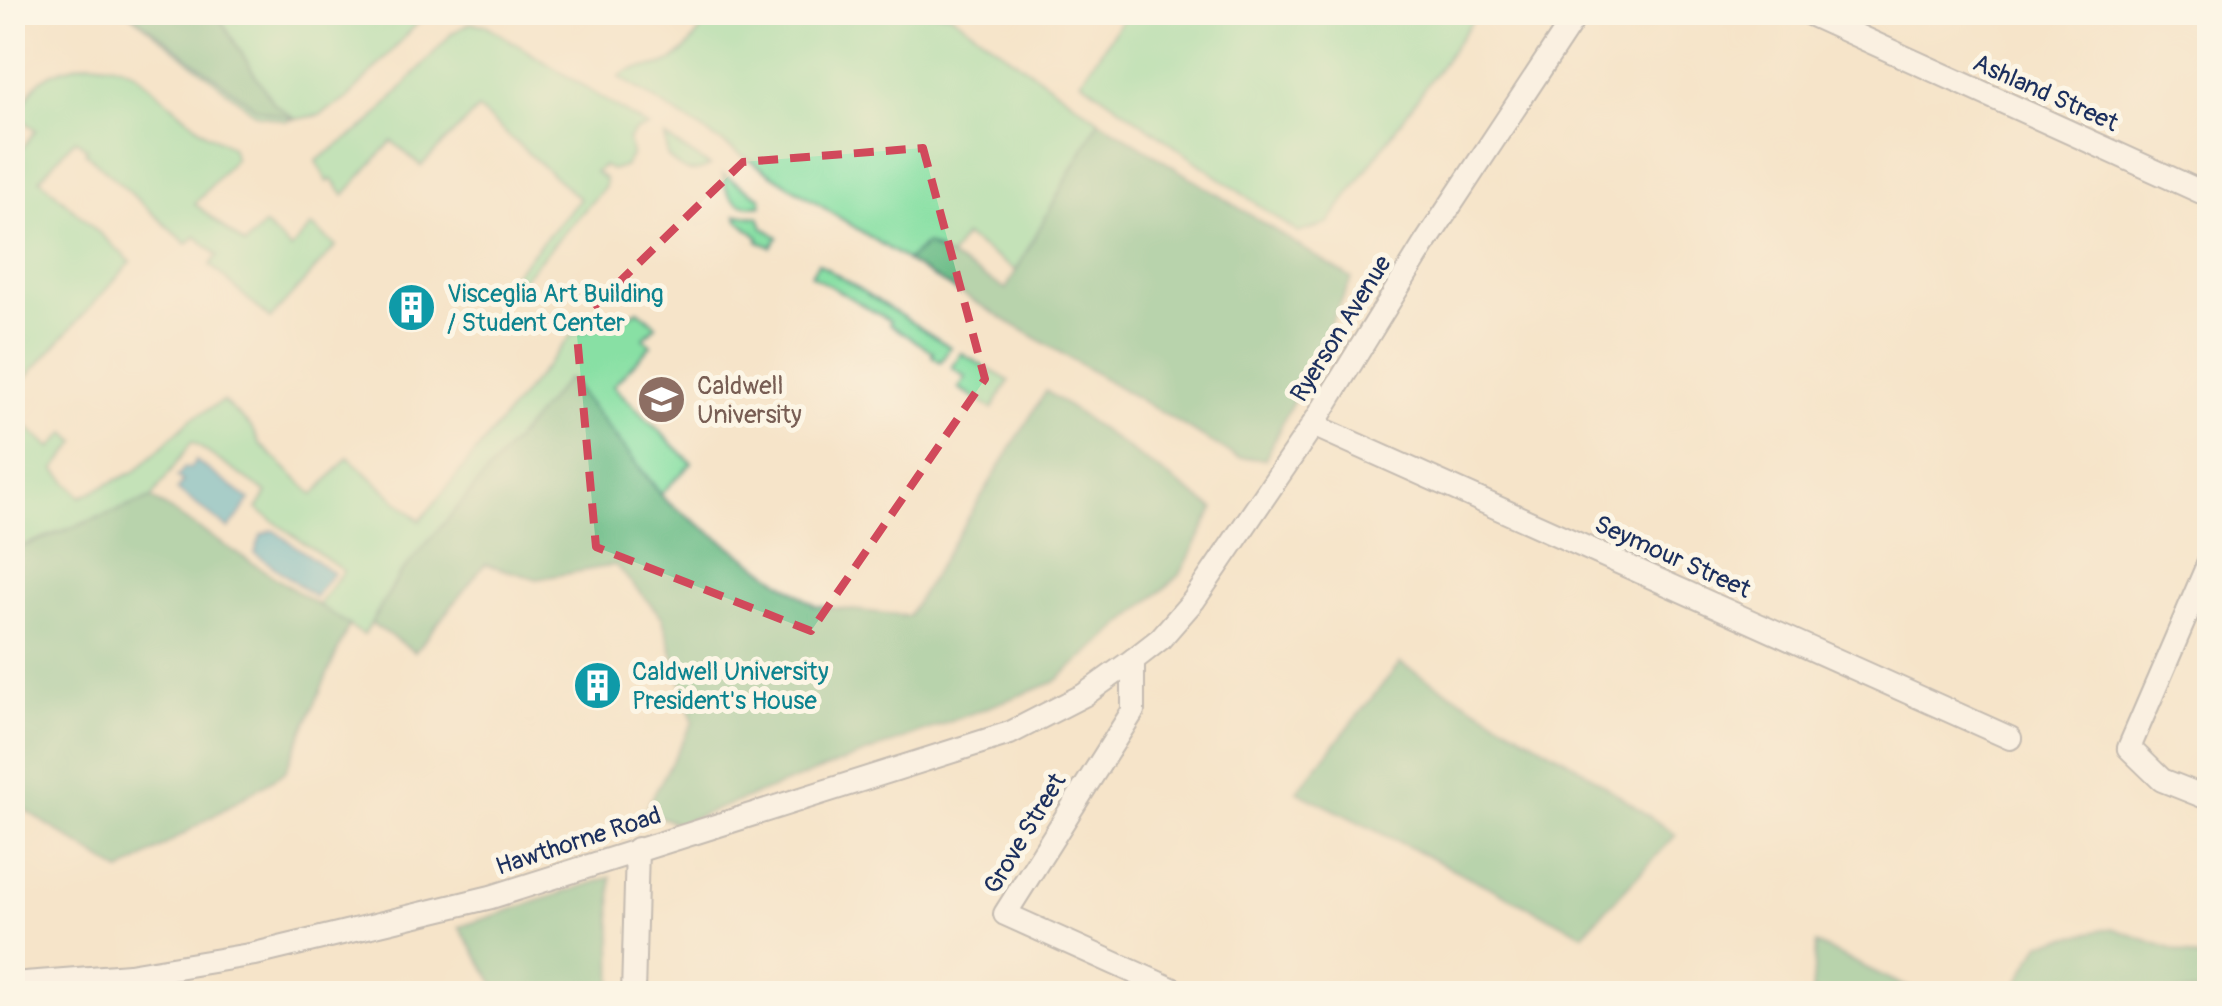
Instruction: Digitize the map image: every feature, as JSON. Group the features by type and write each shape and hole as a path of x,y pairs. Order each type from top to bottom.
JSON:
{"street":[{"name":"Ryerson Avenue","path":"1133,660 1160,639 1194,600 1313,425 1424,245 1578,12"},
{"name":"Ashland Street","path":"1805,12 2210,196"},
{"name":"Seymour Street","path":"1313,425 2010,738"},
{"path":"2210,560 2130,748 2162,780 2210,799"},
{"name":"Hawthorne Road","path":"12,984 129,976 255,954 491,897 1010,733 1084,695 1133,660"},
{"name":"Grove Street","path":"1133,660 1134,710 1034,863 1006,914 1182,994"},
{"path":"633,994 637,849"}],"highlighted area":[{"path":"923,148 985,379 811,631 596,547 576,324 743,162"}],"green space":[{"path":"1127,12 1478,13 1328,224 1298,233 1081,80"},
{"path":"129,13 427,13 348,98 320,115 286,121 256,114"},
{"path":"130,13 220,13 273,103 297,120 256,108"},
{"path":"713,13 949,13 1099,120 1018,272 964,236 936,279 619,77 630,70 672,60 692,42"},
{"path":"471,23 486,25 648,127 635,131 628,140 632,154 625,166 611,170 603,166 595,172 605,179 605,187 518,284 511,277 580,199 478,109 421,166 392,141 344,195 332,179 328,182 316,161 370,123 452,33"},
{"path":"91,62 133,71 204,132 231,147 235,158 195,204 245,245 264,225 291,249 312,226 336,246 270,319 210,265 218,256 196,236 187,244 75,139 40,179 131,262 13,392 13,354 17,351 12,342 13,160 36,130 19,117 37,83 54,72"},
{"path":"1099,120 1352,279 1265,459 1238,458 906,261 926,244 1006,289"},
{"path":"665,137 710,166 692,171 677,165 667,156"},
{"path":"723,174 761,198 761,205 734,200 726,189"},
{"path":"737,215 759,217 763,227 778,237 771,247 758,241"},
{"path":"818,263 950,347 941,362 890,321 811,275"},
{"path":"638,310 656,325 644,338 651,345 613,386 692,463 661,494 568,379 399,576 364,635 317,607 343,571 257,509 267,493 192,442 151,498 17,548 12,545 12,430 20,421 51,448 66,433 77,442 55,469 81,497 136,471 191,419 223,401 251,427 260,444 314,495 348,457 420,521 573,333 622,320"},
{"path":"961,353 1009,381 992,409 959,388 966,377 952,368"},
{"path":"568,378 666,501 815,606 908,616 1046,391 1214,509 1180,575 1055,682 678,824 645,811 693,722 662,617 615,565 537,579 485,564 415,652 371,623 399,576"},
{"path":"151,498 349,625 285,772 121,872 13,802 13,547"},
{"path":"1400,663 1577,766 1676,835 1583,934 1297,791"},
{"path":"611,877 613,993 500,993 459,927"},
{"path":"2112,928 2209,962 2209,993 2012,993 2041,943"},
{"path":"1816,944 1919,993 1812,993"}],"water":[{"path":"196,461 250,500 229,529 177,490 183,481 177,477"},
{"path":"273,530 333,573 315,597 255,553 261,535"}],"place":[{"name":"Visceglia Art Building / Student Center","path":"412,307"},
{"name":"Caldwell University","path":"662,399"},
{"name":"Caldwell University President's House","path":"597,685"}]}
